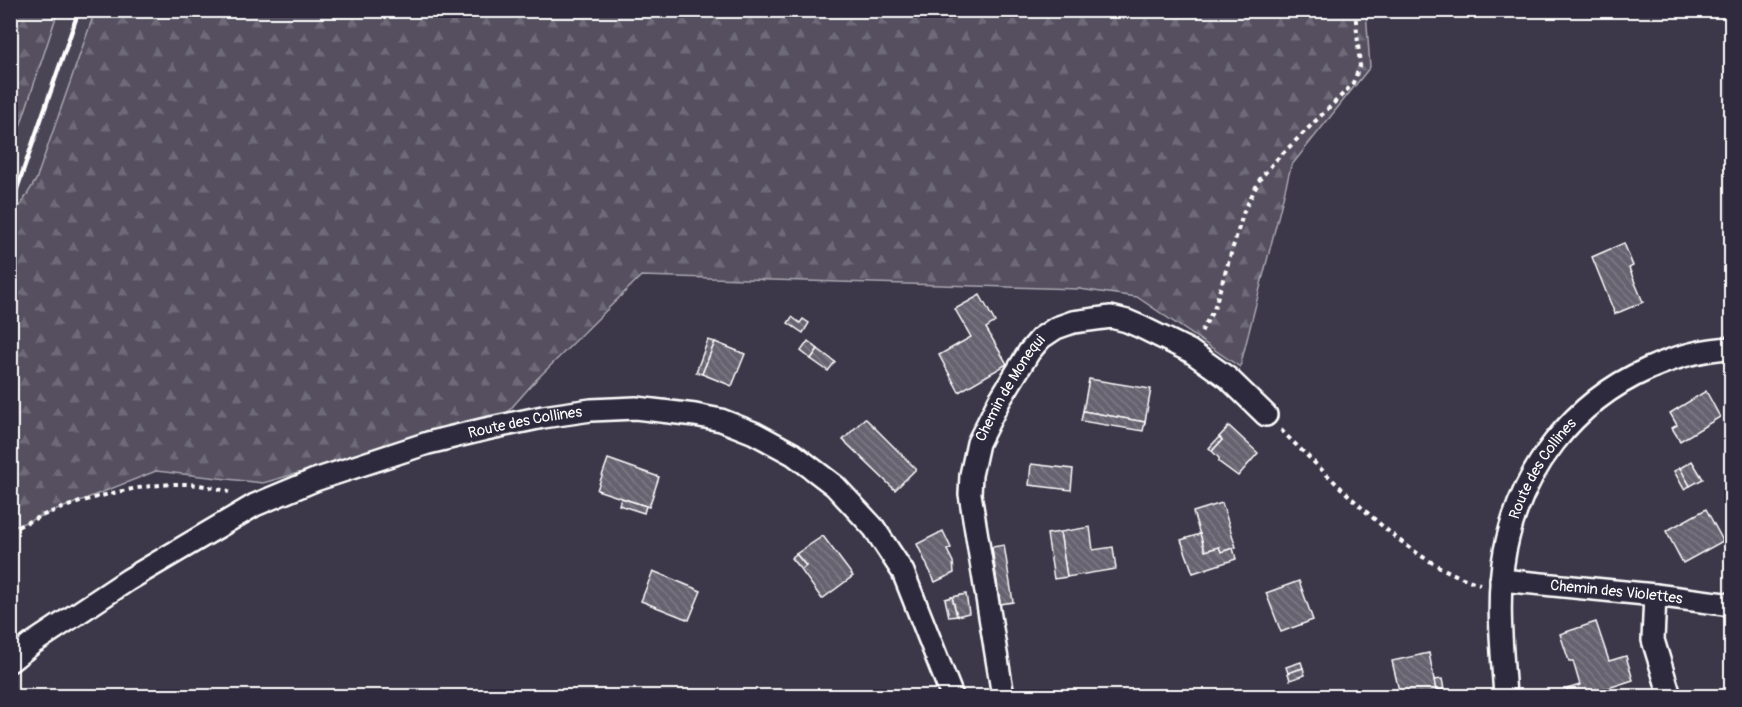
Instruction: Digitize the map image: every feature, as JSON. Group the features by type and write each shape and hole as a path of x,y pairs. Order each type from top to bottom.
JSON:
{"street":[{"name":"Chemin de Monequi","path":"1004,696 970,494 971,475 978,443 999,401 1029,352 1041,338 1056,328 1073,322 1111,317 1127,321 1190,351 1228,378 1266,415"},
{"name":"Route des Collines","path":"1505,696 1501,585 1510,525 1521,499 1551,445 1570,422 1608,390 1632,376 1687,354 1731,348"},
{"name":"Route des Collines","path":"10,661 33,643 128,580 255,505 315,480 428,443 543,417 591,410 636,408 665,410 721,420 761,436 793,454 835,486 874,528 903,572 952,696"},
{"name":"Chemin des Violettes","path":"1501,585 1655,595 1731,605"},
{"path":"1655,595 1653,640 1670,696"}],"path":[{"path":"1190,351 1214,309 1244,211 1260,179 1275,161 1352,85 1360,66 1355,10"},
{"path":"1266,415 1374,520 1394,536 1449,572 1501,585"},
{"path":"10,531 69,505 141,488 184,484 214,488 236,494 255,505"}],"shaded area":[{"path":"58,11 95,11 36,180 20,206 11,202 11,154"}],"green space":[{"path":"10,11 58,11 11,154"},
{"path":"95,11 1366,11 1370,67 1291,166 1240,367 1137,297 1079,289 641,276 536,380 505,415 263,483 156,471 11,528 11,202 20,206 36,180"}],"building":[{"path":"1624,243 1633,266 1629,268 1643,302 1615,314 1592,257"},
{"path":"980,295 995,322 986,328 1007,364 959,392 939,355 971,337 955,309"},
{"path":"792,317 800,323 803,319 809,323 803,333 788,323"},
{"path":"708,340 715,342 702,374 696,372"},
{"path":"808,341 818,349 811,359 801,351"},
{"path":"715,342 745,354 732,386 702,374"},
{"path":"818,349 835,362 828,371 811,359"},
{"path":"1089,379 1151,389 1145,422 1083,411"},
{"path":"1706,391 1720,417 1680,441 1672,428 1677,425 1670,413"},
{"path":"1083,411 1145,422 1143,431 1081,421"},
{"path":"865,418 916,469 895,490 843,440"},
{"path":"1229,426 1258,453 1238,476 1219,462 1219,458 1212,451 1222,440 1219,437"},
{"path":"1219,437 1222,440 1212,451 1209,448"},
{"path":"608,459 659,477 649,507 597,490"},
{"path":"1692,461 1703,479 1690,486 1680,468"},
{"path":"1031,464 1073,469 1071,490 1029,485"},
{"path":"1680,468 1690,486 1684,489 1674,471"},
{"path":"621,498 646,506 644,513 619,505"},
{"path":"1222,503 1236,547 1221,552 1219,547 1205,551 1193,512"},
{"path":"1706,509 1723,541 1683,563 1666,531"},
{"path":"1090,527 1093,550 1113,547 1116,569 1067,577 1060,532"},
{"path":"943,531 951,548 947,550 953,562 954,573 935,582 917,544"},
{"path":"1060,532 1067,577 1054,579 1047,534"},
{"path":"1200,534 1205,551 1219,547 1221,552 1233,548 1236,559 1193,573 1181,540"},
{"path":"823,536 853,576 822,599 801,570 806,566 796,554"},
{"path":"1004,545 1013,602 1000,604 992,547"},
{"path":"796,554 806,566 801,570 791,558"},
{"path":"653,571 701,591 689,620 641,601"},
{"path":"1299,581 1313,620 1281,632 1266,593"},
{"path":"966,594 969,613 957,616 952,597"},
{"path":"952,597 957,616 949,617 945,599"},
{"path":"1596,622 1609,661 1626,656 1633,680 1602,690 1604,696 1569,696 1567,689 1580,685 1573,661 1569,661 1560,634"},
{"path":"1429,653 1436,690 1444,689 1446,696 1407,696 1406,693 1400,695 1392,661"},
{"path":"1301,662 1303,668 1288,673 1286,667"},
{"path":"1303,668 1305,675 1290,680 1288,673"},
{"path":"1442,679 1444,689 1436,690 1434,680"},
{"path":"1163,690 1165,696 1143,696"}],"railway":[{"path":"12,203 79,10"}]}
